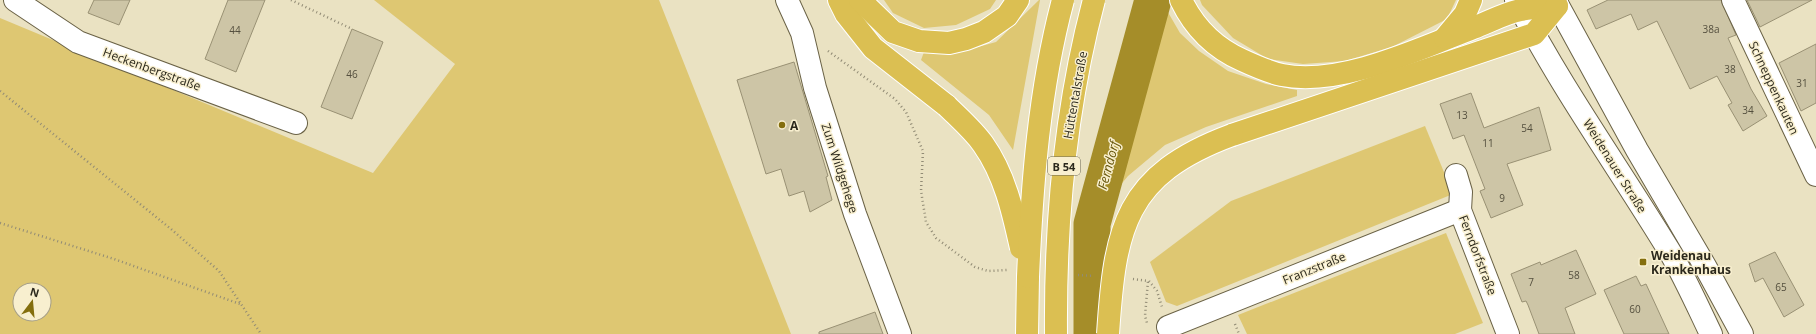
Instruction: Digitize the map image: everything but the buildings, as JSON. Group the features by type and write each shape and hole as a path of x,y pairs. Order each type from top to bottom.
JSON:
{"highway":[{"path":"839,0 846,14 873,48 947,106 983,144 1000,174 1012,206 1018,273"},
{"path":"860,0 893,32 919,41 948,43 966,39 984,32 1007,16 1018,0"},
{"name":"B 54","path":"1027,334 1018,273 1031,211 1036,150 1047,77 1064,0"},
{"name":"Hüttentalstraße","path":"1056,334 1056,279 1065,153 1075,83 1094,0"},
{"path":"1181,0 1199,30 1236,58 1258,68 1282,75 1310,78 1336,75 1366,68 1444,39 1519,5 1556,3"},
{"path":"1444,39 1465,14 1471,0"},
{"path":"1108,334 1111,287 1117,254 1124,228 1132,208 1146,187 1161,172 1184,156 1208,144 1232,135 1534,34 1556,3"}],"street":[{"name":"Heckenbergstraße","path":"15,0 78,42 296,123"},
{"name":"Zum Wildgehege","path":"788,0 802,33 815,88 855,214 900,334"},
{"name":"Schneppenkauten","path":"1732,0 1816,175"},
{"path":"1556,3 1637,150 1679,219 1742,334"},
{"name":"Weidenauer Straße","path":"1519,5 1534,34 1597,139 1670,253 1711,334"},
{"name":"Ferndorfstraße","path":"1456,175 1461,192 1460,210 1508,334"},
{"name":"Franzstraße","path":"1158,327 1460,210"}],"path":[{"path":"291,0 352,28"},
{"path":"802,33 895,99 906,112 923,151 921,191 926,222 936,238 975,268 1018,273"},
{"path":"0,91 187,243 219,271 261,334"},
{"path":"0,223 114,259 240,304"},
{"path":"1139,280 1148,281 1157,291 1158,327"},
{"path":"1148,281 1145,316 1158,327"}],"shaded area":[{"path":"374,0 659,0 791,334 0,334 0,18 373,173 455,64"},
{"path":"884,0 996,0 990,9 956,25 924,28 893,13"},
{"path":"1039,0 1013,150 989,115 921,60 924,52 956,53 996,42"},
{"path":"1200,0 1456,0 1447,19 1392,47 1345,61 1303,64 1268,59 1233,38 1202,5"},
{"path":"1162,2 1180,33 1199,51 1228,71 1266,84 1297,90 1297,96 1206,127 1165,145 1128,176 1104,205"},
{"path":"1425,126 1453,194 1177,306 1166,302 1150,262 1231,201"},
{"path":"1446,233 1483,323 1455,334 1247,334 1238,315"}],"waterway":[{"name":"Ferndorf","path":"1092,334 1092,224 1153,0"}],"place":[{"name":"A","path":"782,125"},
{"name":"Weidenau Krankenhaus","path":"1643,262"}]}
